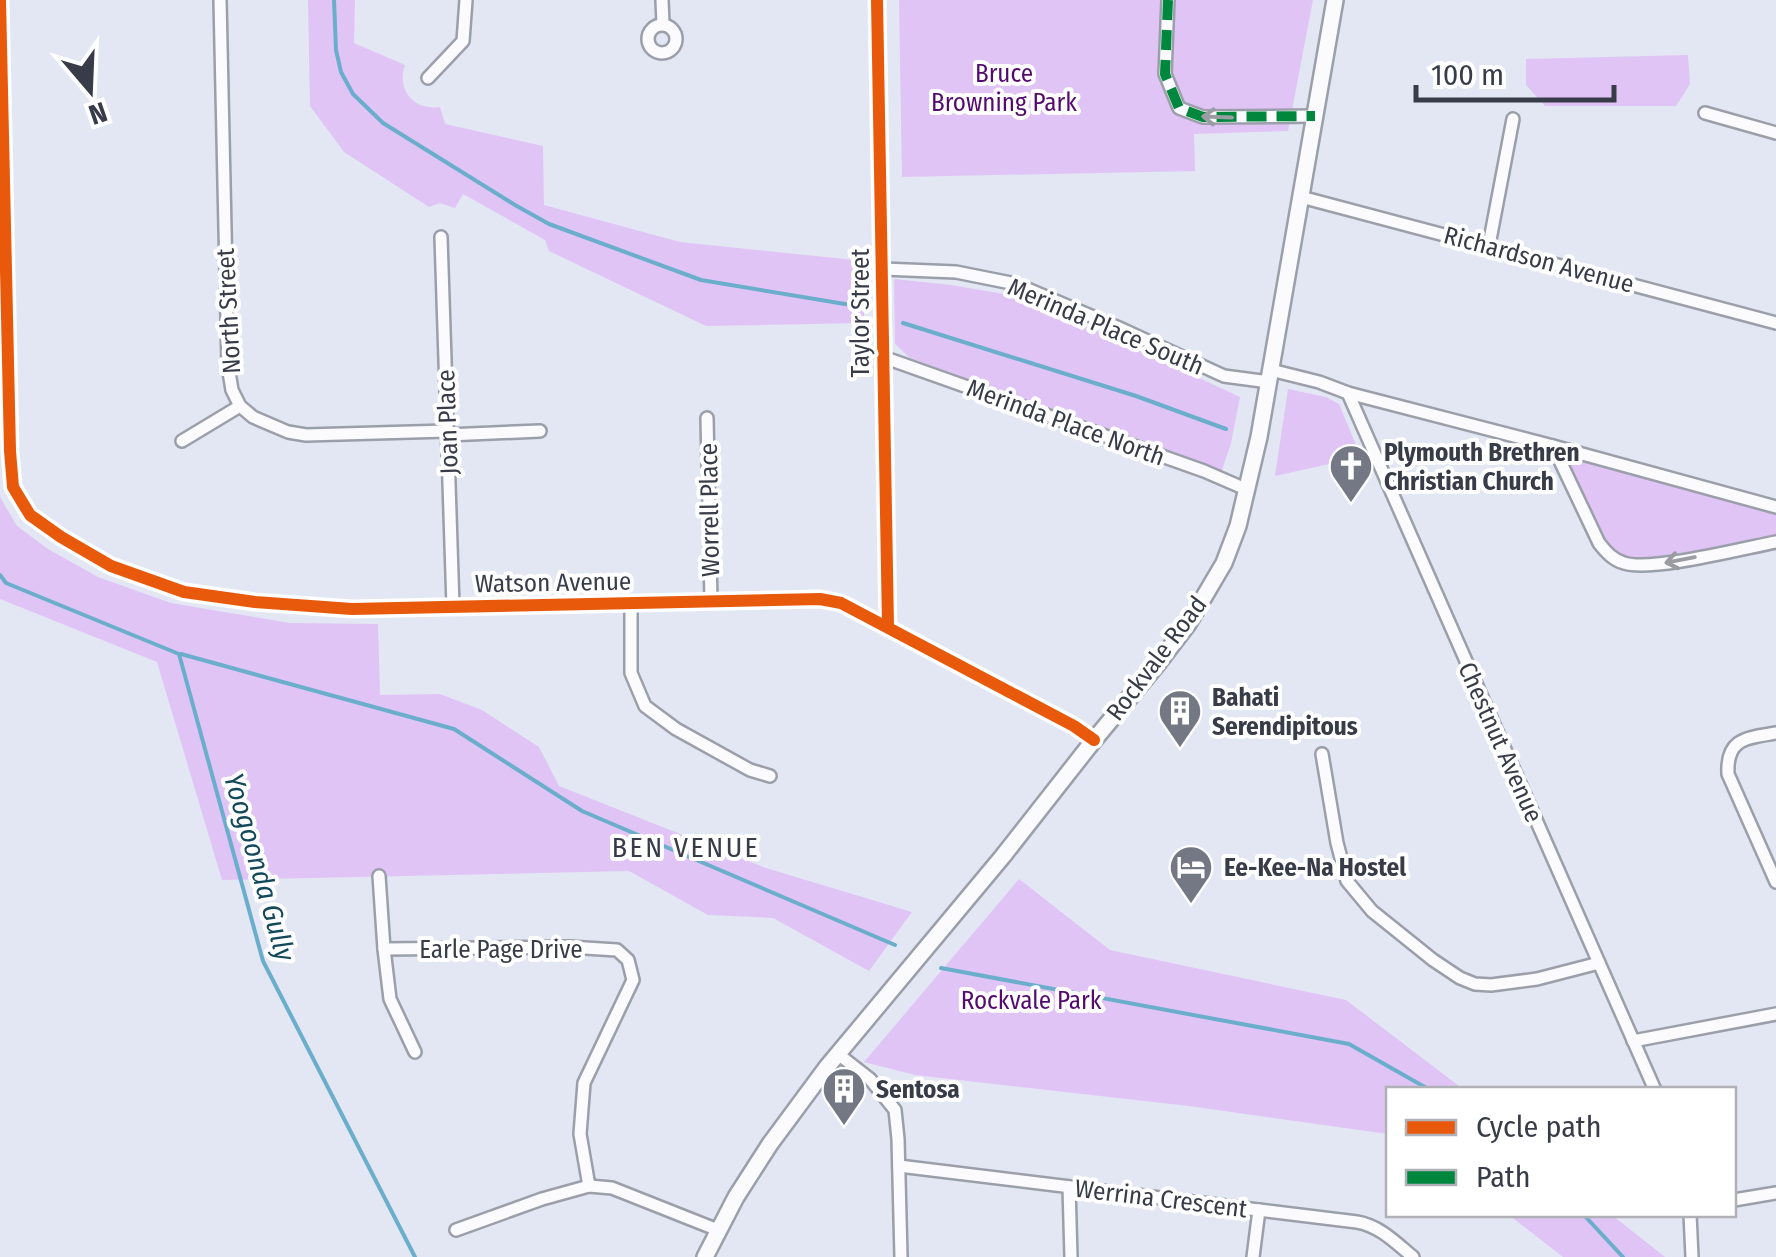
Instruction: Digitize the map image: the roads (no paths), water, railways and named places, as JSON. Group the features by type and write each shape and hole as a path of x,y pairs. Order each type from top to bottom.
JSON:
{"street":[{"name":"Watson Avenue","path":"0,0 13,487 30,515 61,537 111,566 184,592 256,602 352,609 820,599 841,603 1094,740"},
{"name":"North Street","path":"220,0 228,366 232,390 240,406 273,427 306,435 540,431"},
{"path":"428,78 463,41 466,0"},
{"path":"662,0 662,24"},
{"name":"Taylor Street","path":"877,0 888,626"},
{"path":"1168,0 1166,74 1179,108 1203,118 1315,116"},
{"name":"Rockvale Road","path":"705,1257 770,1144 838,1054 1188,624 1224,563 1248,490 1335,0"},
{"path":"1705,113 1776,134"},
{"path":"1490,245 1513,119"},
{"name":"Richardson Avenue","path":"1301,196 1776,323"},
{"name":"Joan Place","path":"440,237 453,606"},
{"name":"Merinda Place South","path":"884,268 956,272 1016,284 1224,376 1319,382 1348,394 1776,507"},
{"name":"Merinda Place North","path":"883,357 1248,490"},
{"name":"Chestnut Avenue","path":"1348,394 1653,1087"},
{"path":"182,441 240,406"},
{"name":"Worrell Place","path":"707,418 712,601"},
{"path":"1553,446 1599,544 1624,563 1663,563 1776,542"},
{"path":"631,602 631,674 645,706 676,729 750,770 770,776"},
{"path":"1776,733 1739,742 1730,751 1728,774 1776,882"},
{"path":"1322,754 1347,881 1372,911 1432,960 1460,978 1490,986 1599,963"},
{"name":"Earle Page Drive","path":"379,876 384,949 569,947 617,950 628,960 633,980 584,1083 580,1134 589,1186"},
{"path":"384,949 390,999 416,1052"},
{"path":"1633,1041 1776,1014"},
{"path":"838,1054 870,1078 894,1110 901,1257"},
{"name":"Werrina Crescent","path":"899,1166 1368,1224 1413,1257"},
{"path":"456,1230 589,1186 612,1188 718,1230"},
{"path":"1070,1187 1071,1257"},
{"path":"1736,1200 1776,1193"},
{"path":"1253,1257 1259,1210"},
{"path":"1690,1217 1692,1257"}],"waterway":[{"path":"334,0 336,50 341,72 353,94 383,123 515,205 549,224 701,280 857,306"},
{"path":"903,323 1136,396 1226,429"},
{"name":"Yoogoonda Gully","path":"0,575 6,583 179,654 263,961 415,1257"},
{"path":"181,654 454,729 582,811 895,945"},
{"path":"941,968 1349,1044 1425,1087"},
{"path":"1586,1217 1623,1257"}],"place":[{"name":"Plymouth Brethren Christian Church","path":"1351,504"},
{"name":"Bahati Serendipitous","path":"1180,749"},
{"name":"Ee-Kee-Na Hostel","path":"1191,905"},
{"name":"Sentosa","path":"844,1127"}],"district":[{"name":"BEN VENUE","path":"686,847"}],"park label":[{"name":"Bruce Browning Park","path":"1004,88"},
{"name":"Rockvale Park","path":"1031,1000"}]}
